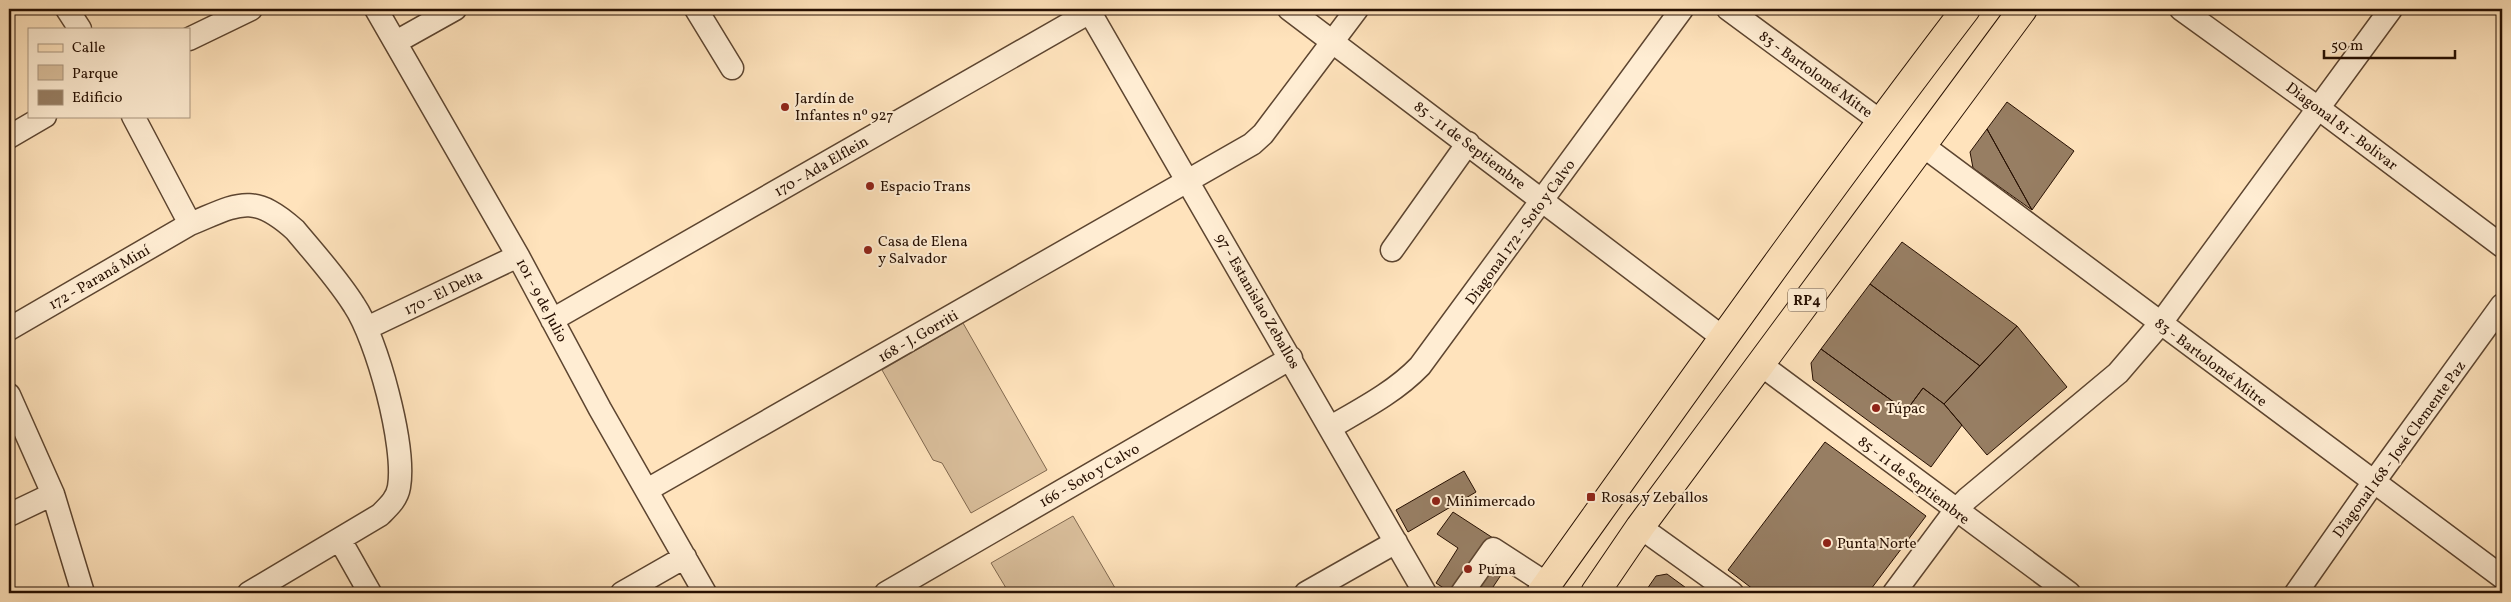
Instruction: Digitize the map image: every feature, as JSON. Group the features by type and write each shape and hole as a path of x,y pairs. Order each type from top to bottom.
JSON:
{"main road":[{"path":"1544,589 1722,337 1880,121 1966,9"},
{"name":"RP4","path":"1595,593 1640,527 2023,9"}],"street":[{"path":"67,9 79,28"},
{"path":"190,38 251,9"},
{"name":"101 - 9 de Julio","path":"376,9 518,256 600,409 706,593"},
{"path":"396,42 455,9"},
{"path":"696,9 732,68"},
{"name":"85 - 11 de Septiembre","path":"1289,9 1722,337"},
{"name":"168 - J. Gorriti","path":"647,490 1252,144 1264,134 1357,9"},
{"name":"Diagonal 172 - Soto y Calvo","path":"1331,427 1390,392 1406,381 1420,366 1682,9"},
{"name":"83 - Bartolomé Mitre","path":"1728,9 1880,121"},
{"name":"Diagonal 81 - Bolivar","path":"2181,9 2318,108 2502,246"},
{"path":"1894,593 1955,511 1982,486 2118,373 2160,324 2391,9"},
{"name":"97 - Estanislao Zeballos","path":"1090,10 1425,593"},
{"name":"170 - Ada Elflein","path":"552,320 1090,10"},
{"path":"9,137 42,118"},
{"path":"134,118 190,224"},
{"path":"1392,250 1468,144"},
{"name":"83 - Bartolomé Mitre","path":"1922,145 2373,483 2502,577"},
{"name":"172 - Paraná Miní","path":"9,329 190,224 239,204 265,209 284,220 295,230 354,305 367,328 379,363 398,442 399,486 396,496 380,515 249,593"},
{"name":"170 - El Delta","path":"367,328 518,256"},
{"name":"Diagonal 168 - José Clemente Paz","path":"2296,593 2502,305"},
{"name":"166 - Soto y Calvo","path":"886,593 1291,358"},
{"name":"85 - 11 de Septiembre","path":"1760,364 1955,511 2069,593"},
{"path":"9,395 53,494 83,593"},
{"path":"9,515 53,494"},
{"path":"1640,527 1732,593"},
{"path":"340,540 370,593"},
{"path":"1306,593 1396,542"},
{"path":"1462,593 1493,549 1544,589"},
{"path":"622,593 685,558"}],"green space":[{"path":"963,323 1047,470 971,513 942,463 933,460 882,370"},
{"path":"1073,516 1118,593 1009,593 991,563"}],"building":[{"path":"2007,102 2074,151 2032,210 1987,129"},
{"path":"1987,129 2032,210 1973,168 1970,152"},
{"path":"1902,242 2017,326 1980,366 1870,284"},
{"path":"1870,284 1980,366 1944,404 1923,388 1906,411 1821,349"},
{"path":"2017,326 2067,387 1987,455 1944,404"},
{"name":"Túpac","path":"1821,349 1906,411 1923,388 1944,404 1962,425 1931,467 1813,380 1811,363"},
{"name":"Punta Norte","path":"1825,442 1926,516 1868,593 1758,593 1728,570"},
{"name":"Minimercado","path":"1464,471 1476,492 1408,532 1396,510"},
{"path":"1453,512 1493,538 1509,563 1489,593 1451,593 1436,583 1458,548 1437,534"},
{"path":"1667,574 1693,593 1653,593 1647,589 1656,576"}],"place":[{"name":"Jardín de Infantes nº 927","path":"785,107"},
{"name":"Espacio Trans","path":"870,186"},
{"name":"Casa de Elena y Salvador","path":"868,250"},
{"name":"Túpac","path":"1876,408"},
{"name":"Rosas y Zeballos","path":"1591,497"},
{"name":"Minimercado","path":"1436,501"},
{"name":"Punta Norte","path":"1827,543"},
{"name":"Puma","path":"1468,569"}]}
